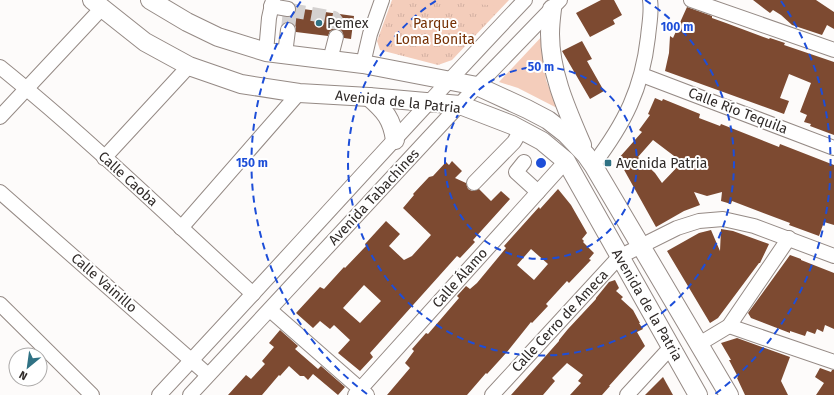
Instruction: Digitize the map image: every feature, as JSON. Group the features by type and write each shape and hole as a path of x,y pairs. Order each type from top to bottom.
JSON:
{"main road":[{"name":"Avenida de la Patria","path":"150,0 186,22 218,37 266,52 363,64 477,86 528,109 548,120 566,134 590,160 729,395"},
{"name":"Avenida de la Patria","path":"97,4 145,42 189,66 241,84 299,93 370,97 460,105 512,125 542,141 566,161 698,395"},
{"path":"556,4 550,34 552,57 558,84 566,109 590,160"},
{"path":"370,97 389,117 395,140"}],"street":[{"path":"363,64 370,34 382,0"},
{"name":"Avenida Tabachines","path":"159,395 449,80 525,0"},
{"path":"590,160 609,144 622,122 642,75 650,19 650,0"},
{"path":"691,0 834,50"},
{"path":"266,52 272,3 288,9"},
{"path":"0,117 97,4"},
{"name":"Avenida Tabachines","path":"190,395 477,86 556,4"},
{"path":"285,54 288,30"},
{"path":"330,60 336,37"},
{"path":"104,158 189,66"},
{"name":"Calle Caoba","path":"0,67 26,88 253,294"},
{"name":"Calle Río Tequila","path":"642,75 834,148"},
{"path":"181,228 299,93"},
{"path":"474,183 514,142 521,130"},
{"name":"Calle Álamo","path":"361,393 566,161"},
{"path":"524,162 516,172 538,192"},
{"name":"Calle Vainillo","path":"0,192 208,375"},
{"name":"Calle Cerro de Ameca","path":"492,395 619,257 677,228 699,221 722,219 754,226 834,256"},
{"path":"699,344 729,326 789,238"},
{"path":"0,305 92,395"},
{"path":"270,310 361,393"},
{"path":"729,326 834,362"},
{"path":"627,395 671,348"}],"green space":[{"name":"Parque Loma Bonita","path":"392,0 509,0 452,60 438,65 380,50 377,41"},
{"path":"462,0 504,0 499,6 464,3"},
{"path":"545,33 543,53 546,80 557,108 518,88 499,82"}],"building":[{"path":"601,0 614,0 622,15 613,20 615,24 590,37 576,13"},
{"path":"753,0 816,0 834,12 834,29 827,25 822,35 792,25 781,15 773,10 770,13"},
{"path":"687,7 769,39 770,38 785,43 784,45 834,62 834,135 810,126 811,124 804,122 807,115 800,112 811,83 789,74 780,98 789,101 784,114 665,71 669,53 670,36 673,38"},
{"name":"Pemex","path":"296,8 354,16 351,39 344,38 342,31 338,29 330,31 328,36 296,32 296,27 293,24 286,22 287,17 294,15"},
{"path":"582,41 592,59 587,61 604,91 590,99 562,51"},
{"path":"655,98 662,101 663,99 700,114 699,118 720,126 721,124 779,147 780,144 834,165 834,225 824,222 819,236 789,225 790,223 732,201 731,204 721,201 722,192 707,196 694,192 700,205 684,211 656,227 618,159 642,132 639,130 650,115 648,114","holes":["653,140 682,162 662,183 655,173 638,157"]},
{"path":"452,161 462,171 455,178 466,183 468,189 472,191 479,189 491,201 501,191 510,199 473,240 475,242 460,258 457,256 370,353 373,357 360,371 338,353 350,340 334,325 330,329 320,321 313,328 296,313 320,287 324,289 344,267 345,268 366,246 365,244 386,221 400,234 389,246 404,260 412,256 431,235 403,208 414,195 413,194 429,177 433,176 446,162 449,165","holes":["364,285 381,301 360,323 343,308"]},
{"path":"558,189 571,205 587,233 582,239 594,253 589,259 591,260 569,283 567,281 546,304 548,306 532,323 531,322 507,352 467,395 387,395 410,368 405,363 414,351 412,349 426,333 428,334 459,298 457,296 466,286 470,289 477,283 506,248 504,246 539,207 540,209","holes":["531,249 548,264 534,280 517,265"]},
{"path":"721,229 733,231 769,244 760,263 718,318 710,323 667,251 699,233 711,230 720,251"},
{"path":"790,255 834,273 834,329 825,325 823,332 817,329 815,334 807,331 805,336 790,331 790,333 751,318 748,313"},
{"path":"615,280 619,288 616,291 623,297 621,299 633,310 643,329 637,332 645,346 602,395 570,395 581,383 578,381 583,375 567,363 552,378 555,381 543,395 511,395 596,299 609,282"},
{"path":"280,330 298,346 295,349 318,369 321,366 345,387 338,395 313,374 308,380 304,376 300,376 289,366 262,395 228,395 246,375 251,379 265,364 262,361 274,347 269,343"},
{"path":"737,338 790,357 781,381 788,395 745,395 729,360 731,360 721,343"},
{"path":"820,368 831,372 834,370 834,395 816,395 824,383 815,377"},
{"path":"663,377 673,395 645,395"}],"tunnel":[{"path":"288,30 290,10 334,18 337,22 336,37"}],"place":[{"name":"Pemex","path":"319,23"},
{"name":"Avenida Patria","path":"608,163"}]}
